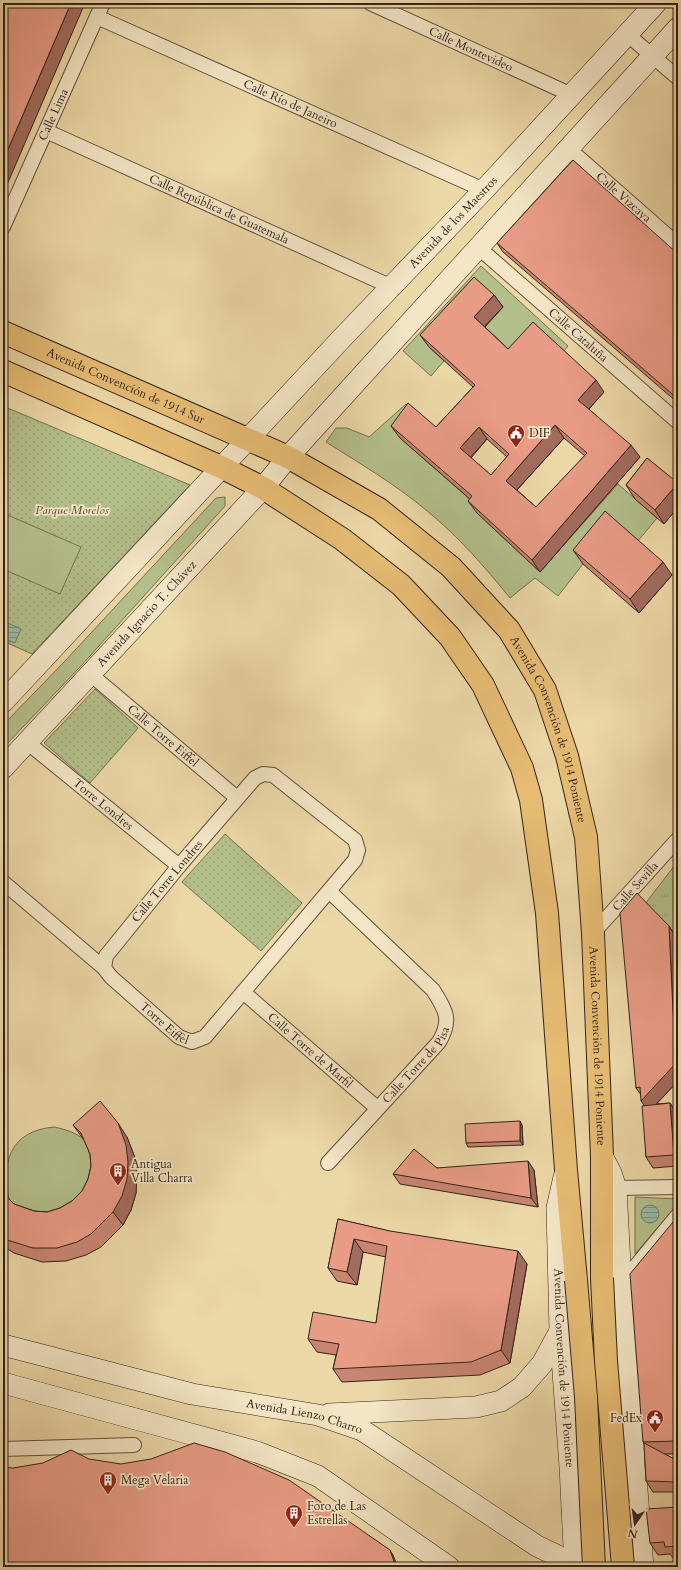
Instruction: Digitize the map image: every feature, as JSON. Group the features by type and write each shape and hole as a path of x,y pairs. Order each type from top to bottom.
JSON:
{"main road":[{"name":"Avenida Convención de 1914 Sur","path":"3,332 248,439"},
{"path":"3,371 221,467"},
{"name":"Avenida Convención de 1914 Poniente","path":"248,439 288,457 379,509 451,567 508,630 545,690 568,756 586,837 593,933 602,1156 612,1281 606,1361 623,1567"},
{"name":"Avenida Convención de 1914 Poniente","path":"221,467 263,488 342,539 401,585 450,637 483,685 522,768 531,800 547,913 566,1170 586,1397 583,1566"}],"street":[{"name":"Calle Lima","path":"3,227 103,3"},
{"name":"Calle Montevideo","path":"370,3 572,95"},
{"name":"Avenida de los Maestros","path":"248,439 484,190 656,3"},
{"name":"Calle Río de Janeiro","path":"97,17 484,190"},
{"path":"288,457 678,28"},
{"path":"627,34 678,78"},
{"name":"Calle República de Guatemala","path":"46,131 392,287"},
{"name":"Calle Vizcaya","path":"569,149 678,245"},
{"name":"Calle Cataluña","path":"478,248 678,422"},
{"path":"3,702 248,439"},
{"name":"Avenida Ignacio T. Chávez","path":"3,768 28,743 89,673 263,488 288,457"},
{"name":"Calle Torre Eiffel","path":"89,673 237,798"},
{"name":"Torre Londres","path":"28,743 179,866"},
{"name":"Torre Eiffel","path":"3,882 104,968 111,977 179,1037 192,1042 205,1037 244,992 355,860 358,850 355,840 273,775 263,774 255,778 237,798"},
{"name":"Calle Torre Londres","path":"104,968 106,956 179,866 237,798"},
{"name":"Calle Sevilla","path":"593,933 678,839"},
{"name":"Calle Torre de Pisa","path":"328,1163 439,1042 445,1031 447,1017 444,1006 434,990 329,892"},
{"name":"Calle Torre de Marfil","path":"244,992 377,1108"},
{"name":"Avenida Convención de 1914 Poniente","path":"602,1156 611,1173 616,1188 612,1281 634,1460 647,1509 643,1567"},
{"name":"Avenida Convención de 1914 Poniente","path":"566,1170 557,1208 560,1331 570,1467 583,1566"},
{"path":"616,1188 678,1187"},
{"path":"612,1281 678,1215"},
{"path":"318,1415 476,1407 501,1401 522,1387 542,1364 560,1331"},
{"name":"Avenida Lienzo Charro","path":"3,1345 192,1394 318,1415 362,1430 538,1546 583,1566"},
{"path":"3,1383 257,1452 318,1476 444,1565"},
{"path":"3,1449 134,1445"},
{"path":"570,1467 581,1476 595,1481 606,1481 622,1474 634,1460"}],"green space":[{"path":"481,266 568,346 562,353 517,361 429,347 444,361 431,376 403,351"},
{"path":"406,404 417,415 400,438 474,503 477,513 540,572 618,484 657,518 637,542 583,564 558,596 535,578 510,598 470,552 438,520 414,500 326,442 336,428 347,428 369,437"},
{"name":"Parque Morelos","path":"3,406 190,485 32,654 3,641"},
{"path":"225,497 225,506 80,667 3,748 3,725 65,661 216,498"},
{"path":"3,513 81,547 60,594 3,569"},
{"path":"95,689 138,728 90,783 44,743"},
{"path":"225,834 302,903 261,951 182,882"},
{"path":"678,861 678,971 645,904"},
{"path":"54,1127 64,1129 78,1135 88,1144 100,1167 57,1225 10,1203 6,1174 12,1151 18,1142 27,1135 39,1130"},
{"path":"635,1197 678,1199 678,1204 635,1254"}],"shaded area":[{"path":"3,621 21,629 15,643 3,638"},
{"path":"650,1205 656,1208 659,1214 656,1220 650,1223 644,1220 641,1214 644,1208"}],"building":[{"path":"3,3 71,3 3,161"},
{"path":"573,160 678,254 678,399 497,243"},
{"path":"474,277 494,295 474,317 508,349 533,322 596,380 578,400 631,445 532,560 468,501 472,496 391,426 408,403 436,427 475,385 420,335","holes":["555,425 587,453 536,507 506,481","479,427 509,454 491,475 460,448"]},
{"path":"647,458 678,483 655,510 626,485"},
{"path":"605,511 663,562 630,599 573,550"},
{"path":"637,893 669,926 677,1062 641,1101 640,1087 636,1088 620,913"},
{"name":"Antigua Villa Charra","path":"100,1101 118,1123 126,1145 128,1162 127,1179 122,1196 113,1212 91,1234 77,1242 57,1248 33,1248 3,1239 3,1193 14,1204 34,1211 47,1212 60,1208 72,1201 82,1191 88,1179 91,1166 90,1154 81,1133 73,1125"},
{"path":"670,1103 674,1155 646,1157 642,1106"},
{"path":"520,1121 520,1141 466,1143 465,1124"},
{"path":"414,1149 437,1168 528,1161 531,1198 393,1174"},
{"path":"678,1216 678,1441 643,1442 630,1274"},
{"path":"338,1219 390,1231 518,1251 501,1350 471,1362 333,1369 339,1344 308,1339 313,1312 376,1323 387,1246 354,1239 347,1272 328,1268"},
{"name":"Mega Velaria","path":"194,1443 225,1452 289,1480 390,1550 396,1567 3,1567 3,1467 13,1468 43,1463 71,1450 89,1459 121,1464 151,1459"},
{"path":"644,1443 678,1461 678,1482 646,1481"},
{"path":"678,1507 678,1546 665,1547 664,1542 650,1543 646,1509"}],"place":[{"name":"DIF","path":"516,448"},
{"name":"Antigua Villa Charra","path":"118,1186"},
{"name":"FedEx","path":"655,1433"},
{"name":"Mega Velaria","path":"108,1495"},
{"name":"Foro de Las Estrellas","path":"294,1528"}]}
